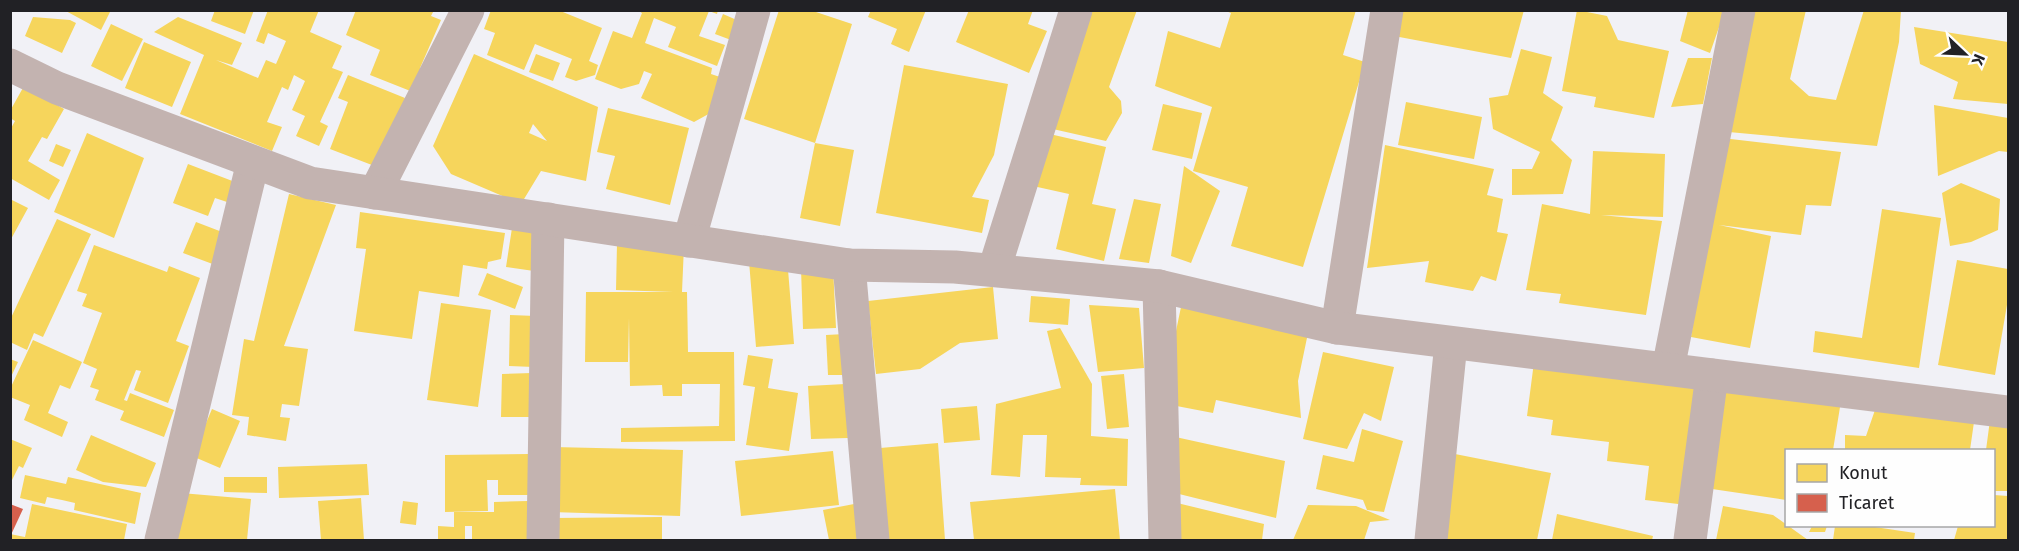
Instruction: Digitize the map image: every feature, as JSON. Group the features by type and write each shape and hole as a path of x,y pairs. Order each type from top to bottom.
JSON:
{"street":[{"path":"375,193 468,10"},
{"path":"689,241 754,10"},
{"path":"994,270 1077,10"},
{"path":"1337,328 1387,10"},
{"path":"1668,369 1739,10"},
{"path":"10,65 57,88 310,183 849,265 994,270 1160,286 1337,328 2008,412"},
{"path":"161,540 253,162"},
{"path":"543,540 548,219"},
{"path":"849,265 873,540"},
{"path":"1160,286 1165,540"},
{"path":"1431,540 1451,343"},
{"path":"1690,540 1712,375"}],"building: Konut":[{"path":"64,10 111,10 101,30"},
{"path":"215,10 254,10 245,34 211,21"},
{"path":"268,10 319,10 310,32 342,46 332,68 343,72 320,122 328,126 319,146 296,136 305,116 292,110 305,81 294,75 288,90 282,87 267,122 282,127 272,151 180,114 204,55 154,32 178,17 242,43 232,65 216,60 258,78 266,60 276,64 286,41 268,33 264,44 256,41"},
{"path":"356,10 434,10 431,16 441,20 420,68 433,71 423,96 370,75 380,50 346,35"},
{"path":"491,10 558,10 602,28 589,61 598,65 595,75 576,81 565,77 572,59 535,44 524,70 487,55 495,33 484,29"},
{"path":"637,10 718,10 717,14 709,11 699,36 725,45 717,66 668,47 676,27 654,18 645,43 712,68 711,74 726,79 714,111 694,122 641,98 652,74 644,71 639,84 621,89 595,79 613,31 632,38 642,13"},
{"path":"779,10 810,10 852,24 815,143 744,119"},
{"path":"871,10 926,10 909,52 891,44 897,29 868,17"},
{"path":"969,10 1033,10 1028,24 1047,31 1029,73 956,42"},
{"path":"1069,10 1137,10 1109,87 1121,101 1122,113 1106,141 1035,125"},
{"path":"1223,10 1356,10 1343,55 1365,62 1303,267 1231,246 1248,187 1193,171 1212,107 1155,86 1168,31 1220,48 1231,13"},
{"path":"1398,10 1524,10 1511,58 1394,36"},
{"path":"1577,10 1607,16 1618,40 1669,51 1654,118 1594,107 1596,97 1562,91"},
{"path":"1688,10 1725,10 1710,53 1680,41"},
{"path":"1748,10 1806,10 1790,79 1809,96 1836,100 1864,10 1901,10 1899,42 1877,146 1718,131"},
{"path":"723,14 739,21 731,40 715,34"},
{"path":"33,17 70,20 76,23 62,53 25,36"},
{"path":"111,24 143,39 122,81 91,66"},
{"path":"1914,27 2008,42 2008,104 1953,99 1958,82 1920,64"},
{"path":"144,42 191,62 172,107 125,88"},
{"path":"1521,49 1552,57 1543,93 1563,107 1551,140 1572,160 1563,194 1512,195 1512,169 1532,169 1540,152 1493,129 1489,98 1508,95"},
{"path":"474,54 598,107 586,181 541,171 521,204 451,174 433,146","holes":["533,124 547,141 529,133"]},
{"path":"536,54 560,63 553,81 529,72"},
{"path":"1688,58 1712,58 1703,104 1671,107"},
{"path":"904,65 1008,84 994,155 972,197 989,200 982,233 876,213"},
{"path":"348,75 405,98 385,170 330,149 348,102 338,98"},
{"path":"24,86 64,109 47,139 42,137 28,161 60,180 49,200 10,178 10,130 15,121 10,118 10,111"},
{"path":"1406,102 1482,117 1474,159 1398,145"},
{"path":"1163,104 1202,113 1192,159 1152,150"},
{"path":"1934,105 2008,118 2008,152 1999,151 1938,176"},
{"path":"608,108 689,128 670,205 606,189 615,156 597,152"},
{"path":"1028,129 1106,147 1092,204 1116,209 1104,261 1056,249 1069,194 1015,182"},
{"path":"87,133 144,158 114,238 54,212"},
{"path":"1722,138 1841,152 1831,206 1806,205 1801,235 1719,225 1771,236 1750,348 1691,337"},
{"path":"815,143 854,150 840,226 800,218"},
{"path":"56,144 71,150 63,167 49,161"},
{"path":"1385,145 1494,169 1487,195 1503,199 1497,232 1508,234 1496,281 1481,276 1473,291 1425,282 1429,261 1367,268"},
{"path":"1593,151 1665,154 1663,217 1601,215 1662,221 1646,315 1559,303 1561,294 1526,290 1542,204 1590,214"},
{"path":"188,164 235,182 227,202 215,198 208,216 173,203"},
{"path":"1184,166 1220,191 1191,263 1171,256"},
{"path":"1961,183 2000,199 1998,230 1971,242 1950,246 1942,193"},
{"path":"289,194 336,205 284,346 308,349 299,406 282,404 280,417 290,418 286,441 247,435 249,417 232,415 244,339 254,341"},
{"path":"10,199 28,208 10,241"},
{"path":"1134,199 1161,204 1149,263 1119,259"},
{"path":"1882,209 1941,218 1919,368 1813,352 1815,331 1862,338"},
{"path":"360,212 505,233 501,259 488,262 487,269 463,265 459,297 419,291 412,339 354,331 366,249 356,248"},
{"path":"57,219 91,234 43,337 34,333 27,350 10,342 10,320"},
{"path":"196,222 230,235 218,266 183,253"},
{"path":"512,228 541,232 534,271 506,267"},
{"path":"617,244 684,246 682,292 687,292 688,352 734,352 735,441 621,442 621,428 719,426 720,384 682,384 682,396 663,396 662,385 630,386 629,318 628,362 585,362 586,292 673,292 616,290"},
{"path":"94,245 167,272 169,266 200,278 176,341 189,346 168,403 134,390 141,371 136,370 124,400 127,401 130,393 174,410 164,437 120,420 124,411 95,400 99,390 90,387 97,369 83,363 102,313 82,306 87,294 77,291"},
{"path":"787,257 794,344 756,347 749,261"},
{"path":"1957,260 2008,269 2008,299 1995,375 1938,365"},
{"path":"833,267 836,328 803,329 801,268"},
{"path":"487,273 523,287 515,309 478,295"},
{"path":"993,287 998,339 960,343 920,369 876,374 868,301"},
{"path":"1031,296 1070,299 1068,325 1029,322"},
{"path":"441,303 491,310 478,407 427,400"},
{"path":"1089,305 1139,308 1144,368 1098,372"},
{"path":"1181,307 1308,333 1298,381 1301,418 1216,400 1213,413 1161,403"},
{"path":"510,315 536,316 534,367 509,366"},
{"path":"1060,328 1092,384 1091,436 1128,439 1127,486 1080,485 1081,478 1045,477 1047,435 1023,435 1020,477 991,475 996,404 1061,388 1047,331"},
{"path":"845,334 847,375 828,375 826,335"},
{"path":"33,340 82,362 70,389 60,385 48,413 68,422 62,437 24,420 30,405 10,397 10,389"},
{"path":"1323,352 1394,367 1381,421 1364,413 1347,449 1303,439"},
{"path":"748,355 773,359 768,388 798,393 789,451 746,445 755,387 743,385"},
{"path":"10,359 18,362 10,379"},
{"path":"1534,362 1719,381 1703,507 1645,500 1649,466 1607,461 1609,442 1551,435 1553,420 1527,416"},
{"path":"532,373 531,417 501,417 502,374"},
{"path":"1124,374 1129,427 1107,429 1101,376"},
{"path":"845,384 848,438 811,439 808,386"},
{"path":"1723,385 1841,401 1833,449 1785,449 1785,500 1712,489"},
{"path":"977,406 980,440 944,443 941,409"},
{"path":"212,409 240,421 220,468 192,456"},
{"path":"1875,410 1974,422 1970,449 1845,449 1845,435 1866,436"},
{"path":"1990,420 2008,423 2008,491 1995,491 1995,449 1986,449"},
{"path":"1362,429 1403,441 1384,512 1367,510 1363,500 1316,489 1323,455 1354,462"},
{"path":"91,435 156,463 146,487 103,482 76,470"},
{"path":"1171,436 1285,461 1276,518 1175,493"},
{"path":"10,439 32,448 23,468 19,466 10,484"},
{"path":"938,443 945,540 882,540 857,450"},
{"path":"553,447 683,450 680,516 551,512"},
{"path":"833,451 839,505 741,516 735,461"},
{"path":"529,454 528,495 498,495 498,480 487,480 488,511 445,512 445,455"},
{"path":"1455,454 1551,473 1537,540 1443,540"},
{"path":"367,464 369,495 279,498 278,467"},
{"path":"25,475 66,484 68,477 141,493 135,524 74,510 75,503 62,500 47,497 45,504 20,498"},
{"path":"224,477 267,477 267,493 224,492"},
{"path":"1115,489 1120,540 974,540 970,502"},
{"path":"181,493 251,499 247,540 177,540"},
{"path":"1995,495 2008,496 2008,540 1954,540 1958,527 1995,527"},
{"path":"361,498 364,540 321,540 318,501"},
{"path":"403,501 418,503 416,525 400,523"},
{"path":"528,501 528,540 472,540 472,526 465,526 465,540 438,540 438,526 454,527 454,512 494,512 494,502"},
{"path":"1173,502 1264,524 1262,540 1175,540"},
{"path":"32,504 127,524 124,540 10,540 10,534 25,537"},
{"path":"854,504 861,540 829,540 823,510"},
{"path":"1308,505 1356,506 1390,520 1370,522 1364,540 1293,540"},
{"path":"1723,506 1773,515 1785,524 1785,527 1790,527 1808,540 1716,540"},
{"path":"1557,514 1653,536 1652,540 1552,540"},
{"path":"662,517 662,540 553,540 553,518"},
{"path":"1812,527 1827,527 1825,532 1809,532"},
{"path":"1835,527 1875,527 1915,533 1914,540 1833,540"}],"building: Ticaret":[{"path":"10,504 23,509 10,537"}]}
